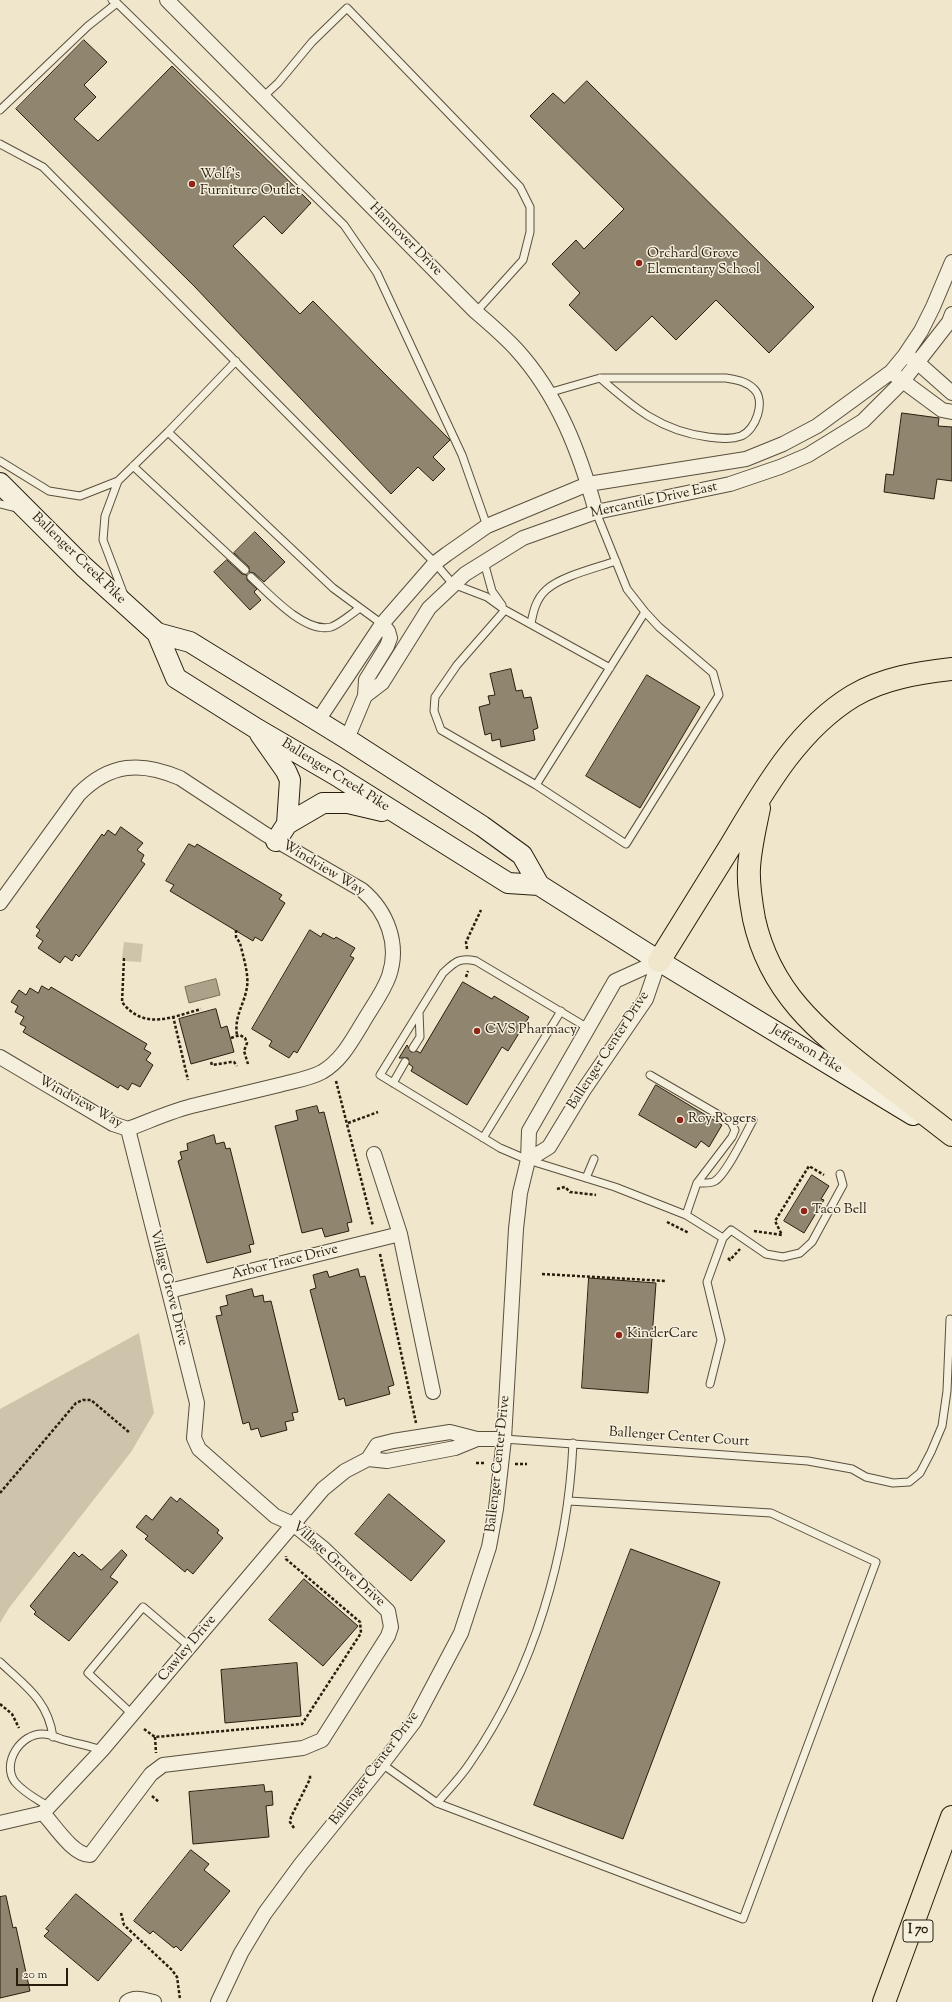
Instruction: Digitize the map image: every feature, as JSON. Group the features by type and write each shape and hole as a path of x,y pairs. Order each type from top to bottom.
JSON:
{"highway":[{"path":"659,961 763,792 796,746 826,716 854,696 884,682 919,673 952,669"},
{"path":"763,792 753,834 749,868 750,901 757,931 767,960 782,988 803,1014 829,1039 952,1135"},
{"path":"884,2002 952,1817"},
{"name":"I 70","path":"884,2002 952,1859"}],"main road":[{"name":"Ballenger Creek Pike","path":"0,483 84,568 157,633 176,678 257,729 334,774 397,815 508,883 539,885 659,961"},
{"name":"Ballenger Creek Pike","path":"157,633 190,642 317,722 347,739 482,826 522,854 539,885"},
{"path":"257,729 286,771 290,780 286,824 276,841"},
{"path":"286,824 322,803 348,802 397,815"},
{"name":"Jefferson Pike","path":"659,961 952,1139"}],"street":[{"name":"Hannover Drive","path":"166,0 264,96 476,312 516,349 548,392 572,438 596,512"},
{"name":"Mercantile Drive East","path":"317,722 382,624 435,563 487,526 588,484 746,459 783,444 817,426 891,372 905,355 921,331 952,262"},
{"name":"Mercantile Drive East","path":"365,696 382,683 429,608 453,584 484,562 523,538 596,512 730,484 780,467 808,455 863,421 903,381 949,322 952,314"},
{"path":"905,355 918,362 952,393"},
{"path":"891,372 942,410 952,412"},
{"name":"Mercantile Drive East","path":"347,739 365,696 366,680 387,646 390,638 388,631 382,624"},
{"name":"Windview Way","path":"0,903 79,794 97,778 118,768 129,767 158,770 180,778 276,841 362,890 377,905 388,924 392,941 393,959 385,984 348,1048 336,1062 322,1072 303,1079 194,1105 128,1129 113,1124 0,1057"},
{"name":"Ballenger Center Drive","path":"218,2002 241,1953 265,1913 301,1864 414,1722 460,1633 489,1547 496,1509 504,1439 516,1229 520,1193 528,1160 529,1131 615,981 659,961"},
{"name":"Ballenger Center Drive","path":"528,1160 549,1147 583,1091 646,999 659,961"},
{"name":"Village Grove Drive","path":"46,1810 76,1850 84,1855 90,1855 151,1774 163,1765 303,1748 322,1740 388,1636 391,1627 388,1611 324,1549 293,1524 275,1516 199,1448 194,1438 197,1403 128,1129"},
{"path":"374,1154 400,1234 433,1392"},
{"name":"Arbor Trace Drive","path":"169,1291 400,1234"},
{"name":"Cawley Drive","path":"46,1810 133,1715 323,1489 345,1471 368,1459 377,1445 450,1432 477,1439 504,1439"},
{"name":"Cawley Drive","path":"368,1459 387,1461 455,1448 477,1439"},
{"path":"0,1823 46,1810"},
{"path":"126,2002 140,1999 154,2002"}],"lane":[{"path":"0,110 114,2 344,225 377,273 462,455 487,526"},
{"path":"264,96 278,83 312,42 347,8 520,187 530,207 530,232 523,260 476,312"},
{"path":"0,144 43,167 435,563 453,584 487,597 505,610 610,668"},
{"path":"0,461 50,491 80,496 118,481 168,432 236,361"},
{"path":"548,392 600,378 726,378 744,382 755,390 759,402 758,415 753,426 742,436 730,438 699,436 658,423 626,401 600,378"},
{"path":"168,432 333,588 382,624"},
{"path":"133,466 245,570"},
{"path":"118,481 105,516 102,540 129,608"},
{"path":"0,504 26,510"},
{"path":"505,610 456,665 435,697 434,711 441,730 536,785 626,844 719,694 713,673 645,612 627,589 596,512"},
{"path":"484,562 492,591 505,610"},
{"path":"531,624 537,601 546,590 557,582 616,562"},
{"path":"251,577 271,597 300,619 312,626 330,627 360,608"},
{"path":"536,785 645,612"},
{"path":"588,1028 476,961 468,959 456,960 443,973 380,1075 500,1148 528,1160 586,1178 686,1215 723,1238"},
{"path":"483,1138 561,1011"},
{"path":"413,1048 420,1037 419,1012"},
{"path":"393,1083 405,1062"},
{"path":"650,1075 731,1122 734,1130 732,1137 697,1183 686,1215"},
{"path":"697,1183 708,1184 716,1180 725,1169 753,1120"},
{"path":"586,1178 594,1159"},
{"path":"710,1384 721,1340 707,1282 723,1238 731,1230 766,1254 783,1257 800,1253 812,1242 843,1185 840,1174"},
{"name":"Ballenger Center Court","path":"504,1439 808,1461 852,1469 866,1477 893,1484 909,1482 920,1473 942,1426 947,1391 950,1320"},
{"path":"437,1802 470,1764 492,1728 514,1685 527,1655 556,1568 569,1501 573,1443"},
{"path":"382,1764 437,1802 743,1919 876,1562 771,1513 569,1501"},
{"path":"133,1715 88,1673 143,1607 190,1647"},
{"path":"0,1662 42,1702 51,1722 53,1736"},
{"path":"46,1810 14,1780 10,1770 11,1760 15,1749 24,1740 43,1734 102,1750"}],"path":[{"path":"466,977 468,959 466,942 481,910"},
{"path":"236,930 236,937 240,943 248,985 246,996 237,1017 237,1036"},
{"path":"124,958 122,998 125,1006 140,1018 154,1020 201,1009"},
{"path":"173,1016 188,1080"},
{"path":"231,1038 243,1036 247,1041 244,1050 248,1064"},
{"path":"211,1062 212,1066 234,1062 237,1066"},
{"path":"348,1122 378,1112"},
{"path":"542,1274 666,1281"},
{"path":"0,1493 76,1403 83,1400 91,1400 130,1433"},
{"path":"144,1729 155,1737 302,1724 361,1632 362,1627 360,1622 286,1559"},
{"path":"0,1704 12,1714 19,1728"},
{"path":"294,1828 290,1822 291,1817 310,1779 310,1775"},
{"path":"121,1913 124,1925 172,1970 177,1977 180,1999"}],"shaded area":[{"path":"124,942 143,944 141,962 125,961 126,958 122,958"},
{"path":"216,979 220,995 189,1003 185,987"},
{"path":"139,1333 154,1413 131,1452 9,1608 0,1623 0,1409"}],"building":[{"path":"84,40 107,62 84,85 96,97 74,119 98,141 172,66 311,203 282,234 264,216 233,246 300,314 313,301 450,440 433,457 445,469 433,481 418,467 391,494 194,286 16,109"},
{"name":"Orchard Grove Elementary School","path":"587,81 814,307 769,353 716,300 676,340 652,316 616,351 569,305 580,293 552,264 576,240 584,249 624,209 530,116 553,93 564,103"},
{"path":"902,413 939,418 938,426 952,427 952,481 937,479 934,499 884,492 886,474 893,475"},
{"path":"255,532 285,562 264,582 254,573 249,572 249,567 234,553"},
{"path":"227,560 242,574 247,575 247,580 257,589 254,592 261,600 250,610 214,572"},
{"path":"511,669 516,691 522,690 524,698 531,697 538,728 533,730 535,740 501,747 500,739 492,741 491,733 485,735 479,707 490,704 488,696 495,695 490,674"},
{"path":"647,675 700,707 640,808 586,776"},
{"path":"121,827 143,843 137,850 144,855 141,861 145,864 79,957 76,954 72,961 65,956 60,963 38,948 43,941 36,936 40,930 36,927 102,834 104,836 108,830 115,835"},
{"path":"189,844 195,847 197,844 282,895 279,899 285,903 262,941 255,937 253,941 170,891 174,885 166,881"},
{"path":"310,930 321,937 323,933 334,939 336,937 355,948 350,956 354,958 297,1053 294,1051 289,1058 269,1046 272,1041 252,1029"},
{"name":"CVS Pharmacy","path":"463,982 492,999 494,996 529,1017 508,1051 502,1047 467,1105 411,1071 413,1067 409,1064 408,1058 399,1058 407,1045 411,1052 417,1051 420,1053"},
{"path":"42,986 49,990 51,987 147,1044 144,1049 151,1053 146,1060 153,1065 140,1087 132,1083 128,1090 120,1085 118,1088 23,1032 26,1027 20,1024 24,1017 15,1012 18,1006 11,1002 19,990 26,995 30,988 38,993"},
{"path":"216,1009 221,1028 227,1026 234,1052 191,1064 179,1019"},
{"name":"Roy Rogers","path":"656,1085 722,1125 709,1147 701,1141 696,1148 639,1115"},
{"path":"317,1106 319,1113 324,1112 352,1222 347,1223 349,1231 325,1237 322,1228 302,1233 275,1126 298,1120 296,1111"},
{"path":"214,1135 216,1144 224,1142 226,1149 230,1148 254,1244 249,1245 251,1252 207,1263 178,1161 182,1159 180,1152 188,1150 187,1144"},
{"name":"Taco Bell","path":"812,1175 829,1186 821,1199 824,1200 804,1233 784,1221"},
{"path":"358,1269 360,1277 365,1276 394,1385 388,1387 390,1394 346,1406 344,1398 339,1400 310,1290 316,1288 313,1275 327,1271 329,1277"},
{"name":"KinderCare","path":"589,1278 656,1283 648,1393 582,1388"},
{"path":"252,1289 254,1297 263,1295 264,1302 271,1301 298,1412 292,1413 294,1420 285,1422 287,1430 261,1437 258,1428 251,1430 249,1422 243,1424 216,1316 222,1315 220,1307 228,1305 226,1296"},
{"path":"389,1494 445,1541 411,1581 355,1534"},
{"path":"171,1497 177,1502 180,1498 219,1530 217,1533 223,1538 193,1574 187,1569 185,1572 145,1539 148,1536 136,1527 146,1515 152,1520"},
{"path":"631,1549 720,1582 623,1839 534,1805"},
{"path":"122,1550 127,1555 110,1577 118,1582 69,1641 34,1614 36,1612 30,1606 74,1552 79,1557 82,1554 101,1570"},
{"path":"304,1579 358,1626 323,1666 269,1620"},
{"path":"297,1663 301,1716 225,1723 221,1670"},
{"path":"264,1785 265,1792 272,1791 273,1805 266,1806 269,1837 193,1844 189,1792"},
{"path":"191,1850 209,1864 204,1870 230,1891 181,1951 176,1946 174,1948 153,1931 150,1934 134,1921"},
{"path":"76,1894 132,1940 98,1981 44,1936 49,1931 46,1929"},
{"path":"6,1896 13,1928 16,1927 30,1991 0,1998 0,1897"}],"place":[{"name":"Wolf's Furniture Outlet","path":"192,184"},
{"name":"Orchard Grove Elementary School","path":"639,263"},
{"name":"CVS Pharmacy","path":"477,1031"},
{"name":"Roy Rogers","path":"680,1120"},
{"name":"Taco Bell","path":"804,1211"},
{"name":"KinderCare","path":"619,1335"}]}
